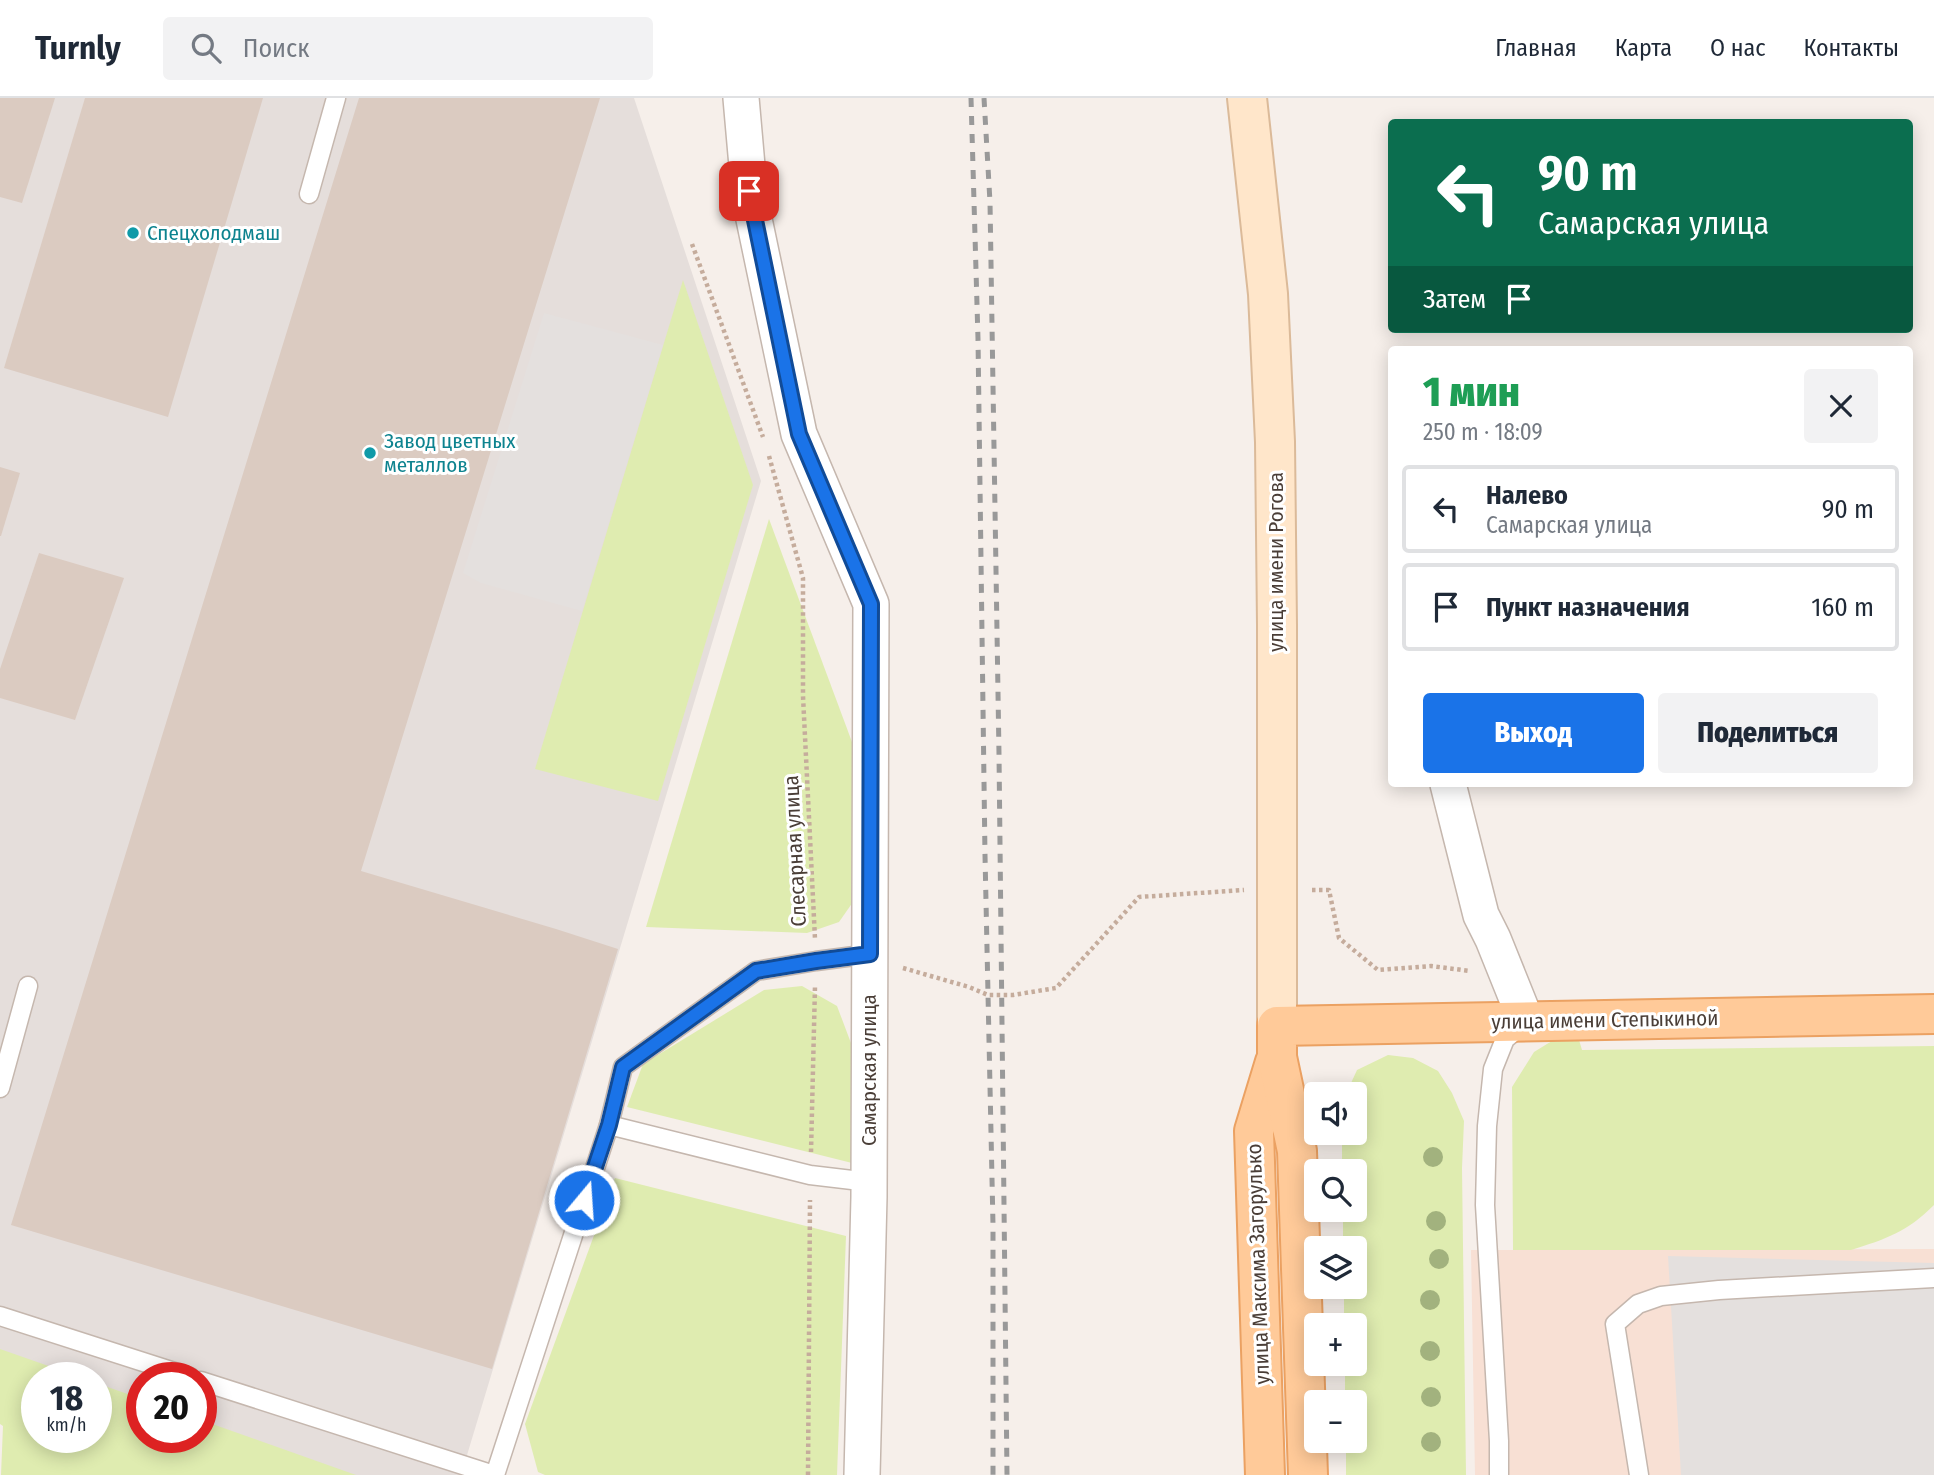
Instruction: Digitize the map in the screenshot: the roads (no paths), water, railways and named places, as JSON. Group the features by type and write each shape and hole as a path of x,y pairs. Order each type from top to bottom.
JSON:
{"main road":[{"name":"улица имени Рогова","path":"1247,98 1268,294 1275,442 1277,1042"},
{"name":"улица имени Степыкиной","path":"1277,1042 1321,1027 1934,1014"},
{"name":"улица Максима Загорулько","path":"1265,1475 1254,1131 1277,1042"},
{"name":"улица Максима Загорулько","path":"1277,1042 1297,1152 1308,1475"}],"street":[{"name":"Самарская улица","path":"741,98 750,200 799,434 871,604 869,1182 862,1475"},
{"path":"1449,787 1481,915 1526,1021"}],"lane":[{"path":"309,194 336,98"},
{"path":"217,1386 494,1475 609,1125 623,1067 756,971 816,961 870,957"},
{"path":"0,1088 27,986"},
{"path":"1499,1475 1485,1205 1487,1126 1493,1069 1505,1039 1526,1021"},
{"path":"609,1125 810,1175 869,1182"},
{"path":"1639,1475 1615,1324 1638,1304 1661,1296 1719,1290 1934,1278"},
{"path":"0,1316 143,1362"},
{"path":"1499,1441 1509,1475"}],"railway":[{"path":"971,98 978,339 993,1225 993,1475"},
{"path":"984,98 990,202 1007,1475"}],"place":[{"name":"Спецхолодмаш","path":"133,233"},
{"name":"Завод цветных металлов","path":"370,453"}]}
